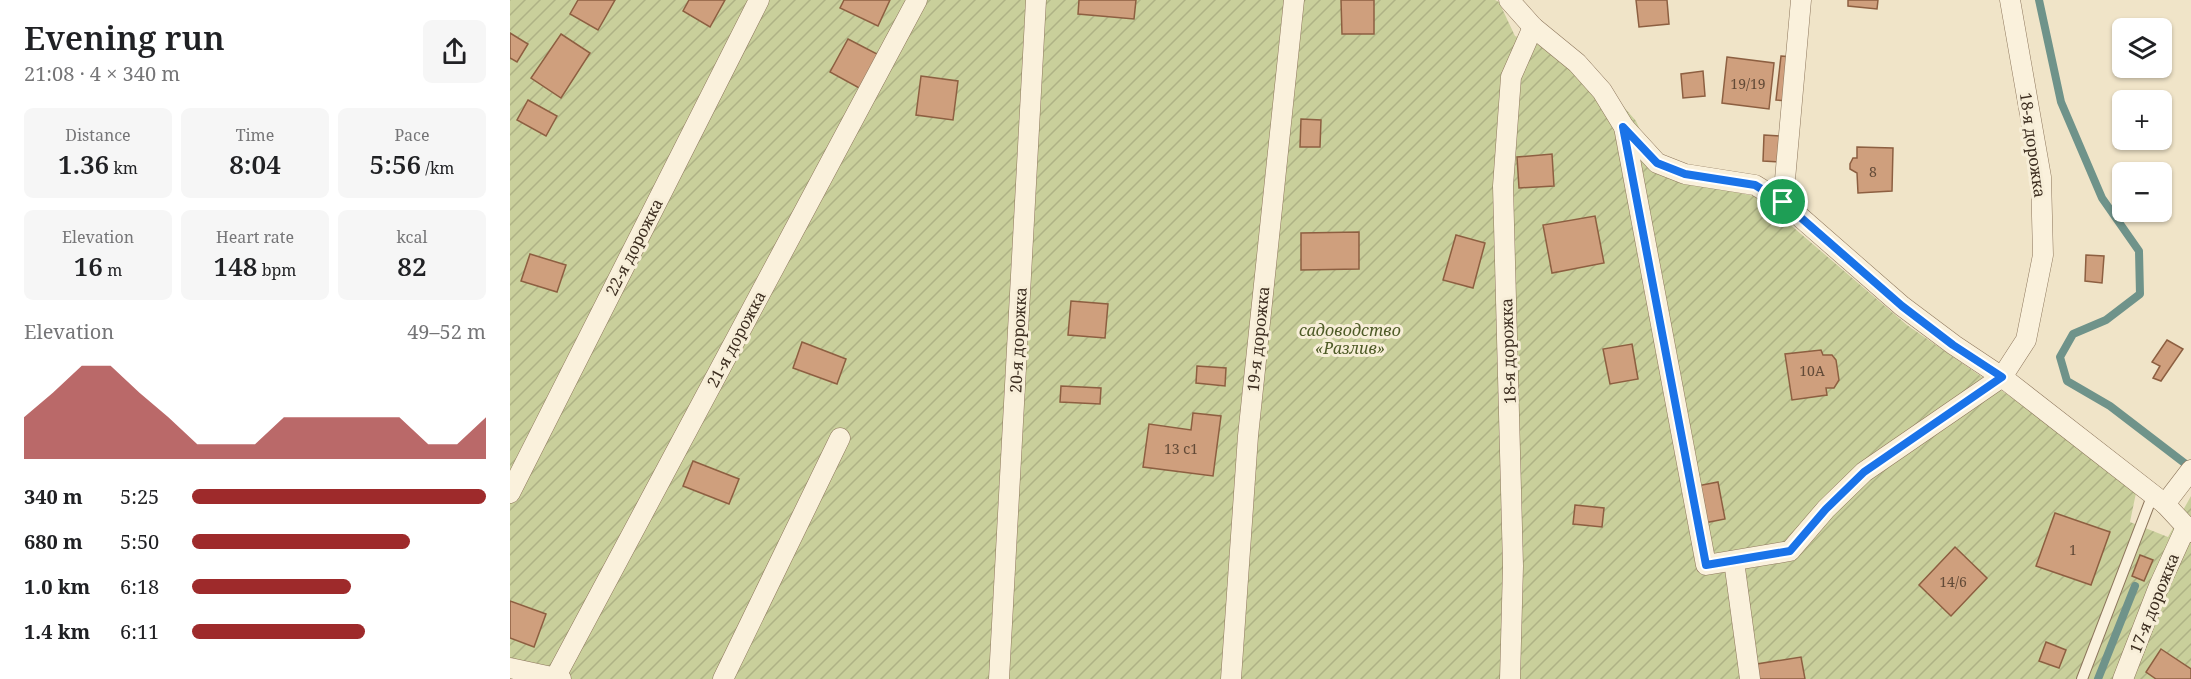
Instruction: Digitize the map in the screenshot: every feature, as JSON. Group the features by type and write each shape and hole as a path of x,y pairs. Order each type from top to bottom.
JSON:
{"street":[{"name":"22-я дорожка","path":"510,493 759,0"},
{"name":"21-я дорожка","path":"558,678 917,0"},
{"name":"20-я дорожка","path":"999,679 1036,0"},
{"name":"19-я дорожка","path":"1231,679 1248,436 1294,0"},
{"path":"1509,0 1533,27 1576,63 1602,91 1623,127 1657,163 1685,174 1755,185 1783,202 1902,306 1953,345 2002,377 2159,499 2188,530"},
{"path":"1783,202 1801,0"},
{"name":"18-я дорожка","path":"1623,127 1706,565 1790,551 1826,509 1864,472 2002,377 2026,340 2043,255 2041,177 2010,0"},
{"name":"18-я дорожка","path":"1510,679 1513,566 1503,186 1511,77 1533,27"},
{"path":"723,679 840,438"},
{"path":"2159,499 2185,476"},
{"name":"17-я дорожка","path":"2123,679 2159,586 2188,530"},
{"path":"1734,561 1750,679"},
{"path":"510,668 558,678"}],"lane":[{"path":"2082,679 2159,499"}],"green space":[{"name":"садоводство «Разлив»","path":"510,0 1495,0 1499,2 1515,36 1584,61 1636,121 1661,175 1758,197 1907,325 2044,420 2136,493 2130,522 2168,537 2191,496 2191,679 510,679"}],"building":[{"path":"578,0 615,0 598,30 570,14"},
{"path":"689,0 725,0 710,27 683,11"},
{"path":"844,0 890,0 878,26 840,8"},
{"path":"1079,0 1136,0 1134,19 1078,14"},
{"path":"1341,0 1374,0 1374,34 1342,34"},
{"path":"1636,0 1667,0 1669,24 1639,27"},
{"path":"1848,0 1878,0 1877,9 1848,6"},
{"path":"510,33 528,44 517,62 510,58"},
{"path":"561,34 590,53 561,98 531,78"},
{"path":"848,39 879,55 861,89 830,72"},
{"path":"1781,56 1793,57 1788,101 1776,100"},
{"path":"1727,57 1774,63 1769,109 1722,103"},
{"path":"1703,71 1705,96 1683,98 1681,74"},
{"path":"921,76 958,81 953,120 916,115"},
{"path":"528,100 557,116 546,136 517,120"},
{"path":"1301,119 1321,120 1320,147 1300,147"},
{"path":"1764,135 1782,136 1780,162 1763,161"},
{"path":"1857,147 1893,148 1892,191 1858,193 1857,173 1850,169 1853,158 1857,158"},
{"path":"1552,154 1554,186 1519,188 1517,157"},
{"path":"1595,216 1604,263 1552,273 1543,225"},
{"path":"1359,232 1359,269 1301,270 1301,233"},
{"path":"1456,235 1485,243 1473,288 1443,280"},
{"path":"530,254 566,265 557,292 521,281"},
{"path":"2086,255 2104,256 2102,283 2085,281"},
{"path":"1071,301 1108,304 1105,338 1068,335"},
{"path":"2167,340 2183,349 2161,381 2153,378 2160,366 2152,362"},
{"path":"802,342 846,359 837,384 793,368"},
{"path":"1632,344 1638,379 1610,384 1603,349"},
{"path":"1821,350 1823,355 1832,355 1836,360 1839,380 1834,388 1826,388 1827,395 1792,400 1785,354"},
{"path":"1197,366 1226,368 1225,386 1196,383"},
{"path":"1061,386 1101,388 1100,404 1060,402"},
{"path":"1193,413 1221,416 1213,476 1143,467 1149,424 1191,430"},
{"path":"693,461 739,479 729,504 683,486"},
{"path":"1718,482 1725,519 1704,523 1697,486"},
{"path":"1575,505 1604,508 1602,527 1573,524"},
{"path":"2055,513 2110,532 2091,585 2036,566"},
{"path":"1955,547 1987,578 1951,616 1919,585"},
{"path":"2140,555 2153,560 2144,581 2132,576"},
{"path":"510,601 546,614 534,647 510,638"},
{"path":"2046,642 2066,650 2059,668 2039,661"},
{"path":"2161,649 2191,669 2191,679 2156,679 2146,672"},
{"path":"1801,657 1805,679 1759,679 1757,664"}],"waterway":[{"path":"2039,0 2061,102 2102,198 2139,251 2140,294 2106,320 2073,334 2060,357 2067,381 2110,406 2191,468"},
{"path":"2098,679 2135,586"}],"route":[{"path":"1623,127 1657,163 1685,174 1755,185 1783,202 1902,306 1953,345 2002,377 1864,472 1826,509 1790,551 1706,565 1623,127"}]}
